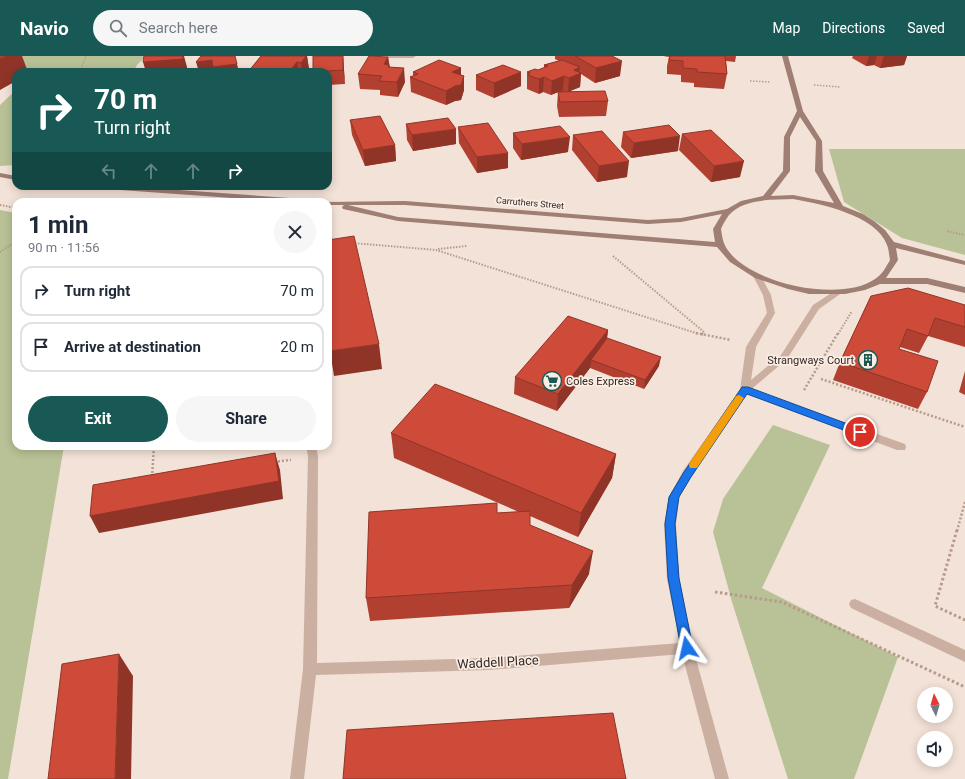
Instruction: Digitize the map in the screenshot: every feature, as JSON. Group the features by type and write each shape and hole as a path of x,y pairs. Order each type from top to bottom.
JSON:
{"main road":[{"path":"785,56 800,111 819,141 819,171 840,207"},
{"path":"766,198 786,171 787,137 800,111"},
{"path":"0,175 12,177"},
{"path":"0,182 12,182"},
{"path":"149,190 261,198"},
{"name":"Carruthers Street","path":"332,203 405,203 648,222 681,220 728,211 747,202 766,198 793,197 840,207 865,219 884,234 891,244"},
{"name":"Carruthers Street","path":"332,204 398,218 720,245"},
{"path":"728,211 717,229 720,245 734,262 757,276 774,283 806,291 839,292 855,290 879,281 928,281 965,290"},
{"path":"879,281 894,260 891,244 965,263"}],"street":[{"path":"388,56 412,56"},
{"path":"745,390 751,347 771,313 767,295 757,276"},
{"path":"722,779 687,648 674,578 670,524 674,497 687,474 745,390 784,357 816,307 839,292"},
{"path":"745,390 901,447"},
{"path":"297,779 310,669 312,451"},
{"path":"855,604 965,656"},
{"name":"Waddell Place","path":"310,669 489,664 687,648"}],"path":[{"path":"82,68 86,56"},
{"path":"0,206 12,208"},
{"path":"947,230 965,236"},
{"path":"351,243 436,250 701,335 736,341"},
{"path":"0,252 12,244"},
{"path":"612,255 704,332 701,335"},
{"path":"793,407 852,311 859,309"},
{"path":"821,379 965,427"},
{"path":"152,481 154,450"},
{"path":"267,463 312,451"},
{"path":"965,502 935,606 965,620"},
{"path":"715,592 782,602 965,687"}],"green space":[{"path":"0,56 146,56 135,68 22,68 0,65"},
{"path":"12,94 12,165 0,166 0,105"},
{"path":"829,149 965,149 965,255 902,238 844,202"},
{"path":"0,210 12,212 12,450 63,450 8,779 0,779"},
{"path":"773,425 830,445 762,588 898,657 854,779 788,779 732,602 713,532 723,499"}],"building":[{"path":"144,56 183,56 183,59 143,62"},
{"path":"201,56 235,56 237,64 213,67 212,60 196,62"},
{"path":"261,56 306,56 301,63 297,62 292,68 251,68"},
{"path":"313,56 343,56 343,70 332,71 332,68 313,68"},
{"path":"369,56 388,57 384,64 389,65 388,67 404,68 397,82 379,81 382,76 358,74"},
{"path":"575,56 612,56 622,61 596,68"},
{"path":"670,56 725,56 727,74 697,72 697,69 683,68 683,61 669,60"},
{"path":"439,60 461,68 452,72 464,76 461,85 455,86 446,91 410,77 418,74 413,72"},
{"path":"562,60 580,67 574,70 581,73 569,78 564,76 552,81 544,77 539,79 528,75 530,73 527,72 535,69 538,70 548,66 544,65"},
{"path":"503,65 521,72 494,83 476,75"},
{"path":"605,91 608,101 560,102 558,92"},
{"path":"380,116 395,145 363,150 350,120"},
{"path":"448,118 456,129 412,135 406,124"},
{"path":"488,123 508,153 477,157 458,127"},
{"path":"669,125 680,136 634,143 623,132"},
{"path":"560,126 570,137 522,144 513,133"},
{"path":"711,130 744,161 714,166 682,134"},
{"path":"602,131 629,161 599,166 573,135"},
{"path":"354,236 379,344 332,351 332,239"},
{"name":"Strangways Court","path":"908,288 965,305 965,327 935,318 928,336 907,329 899,349 938,361 927,392 840,362 871,296"},
{"name":"Coles Express","path":"568,316 608,330 558,394 515,377"},
{"path":"607,338 661,357 645,380 591,360"},
{"path":"435,384 616,454 581,513 391,433"},
{"path":"275,453 279,481 90,516 93,485"},
{"path":"497,503 497,513 530,511 530,525 593,551 572,585 366,598 369,512"},
{"path":"119,654 115,779 48,779 62,664"},
{"path":"613,713 626,779 343,779 347,730"}],"slow traffic":[{"path":"693,465 739,398"}],"place":[{"name":"Strangways Court","path":"868,360"},
{"name":"Coles Express","path":"552,381"}],"route":[{"path":"687,648 674,578 670,524 674,497 687,474 745,390 860,432"}]}
